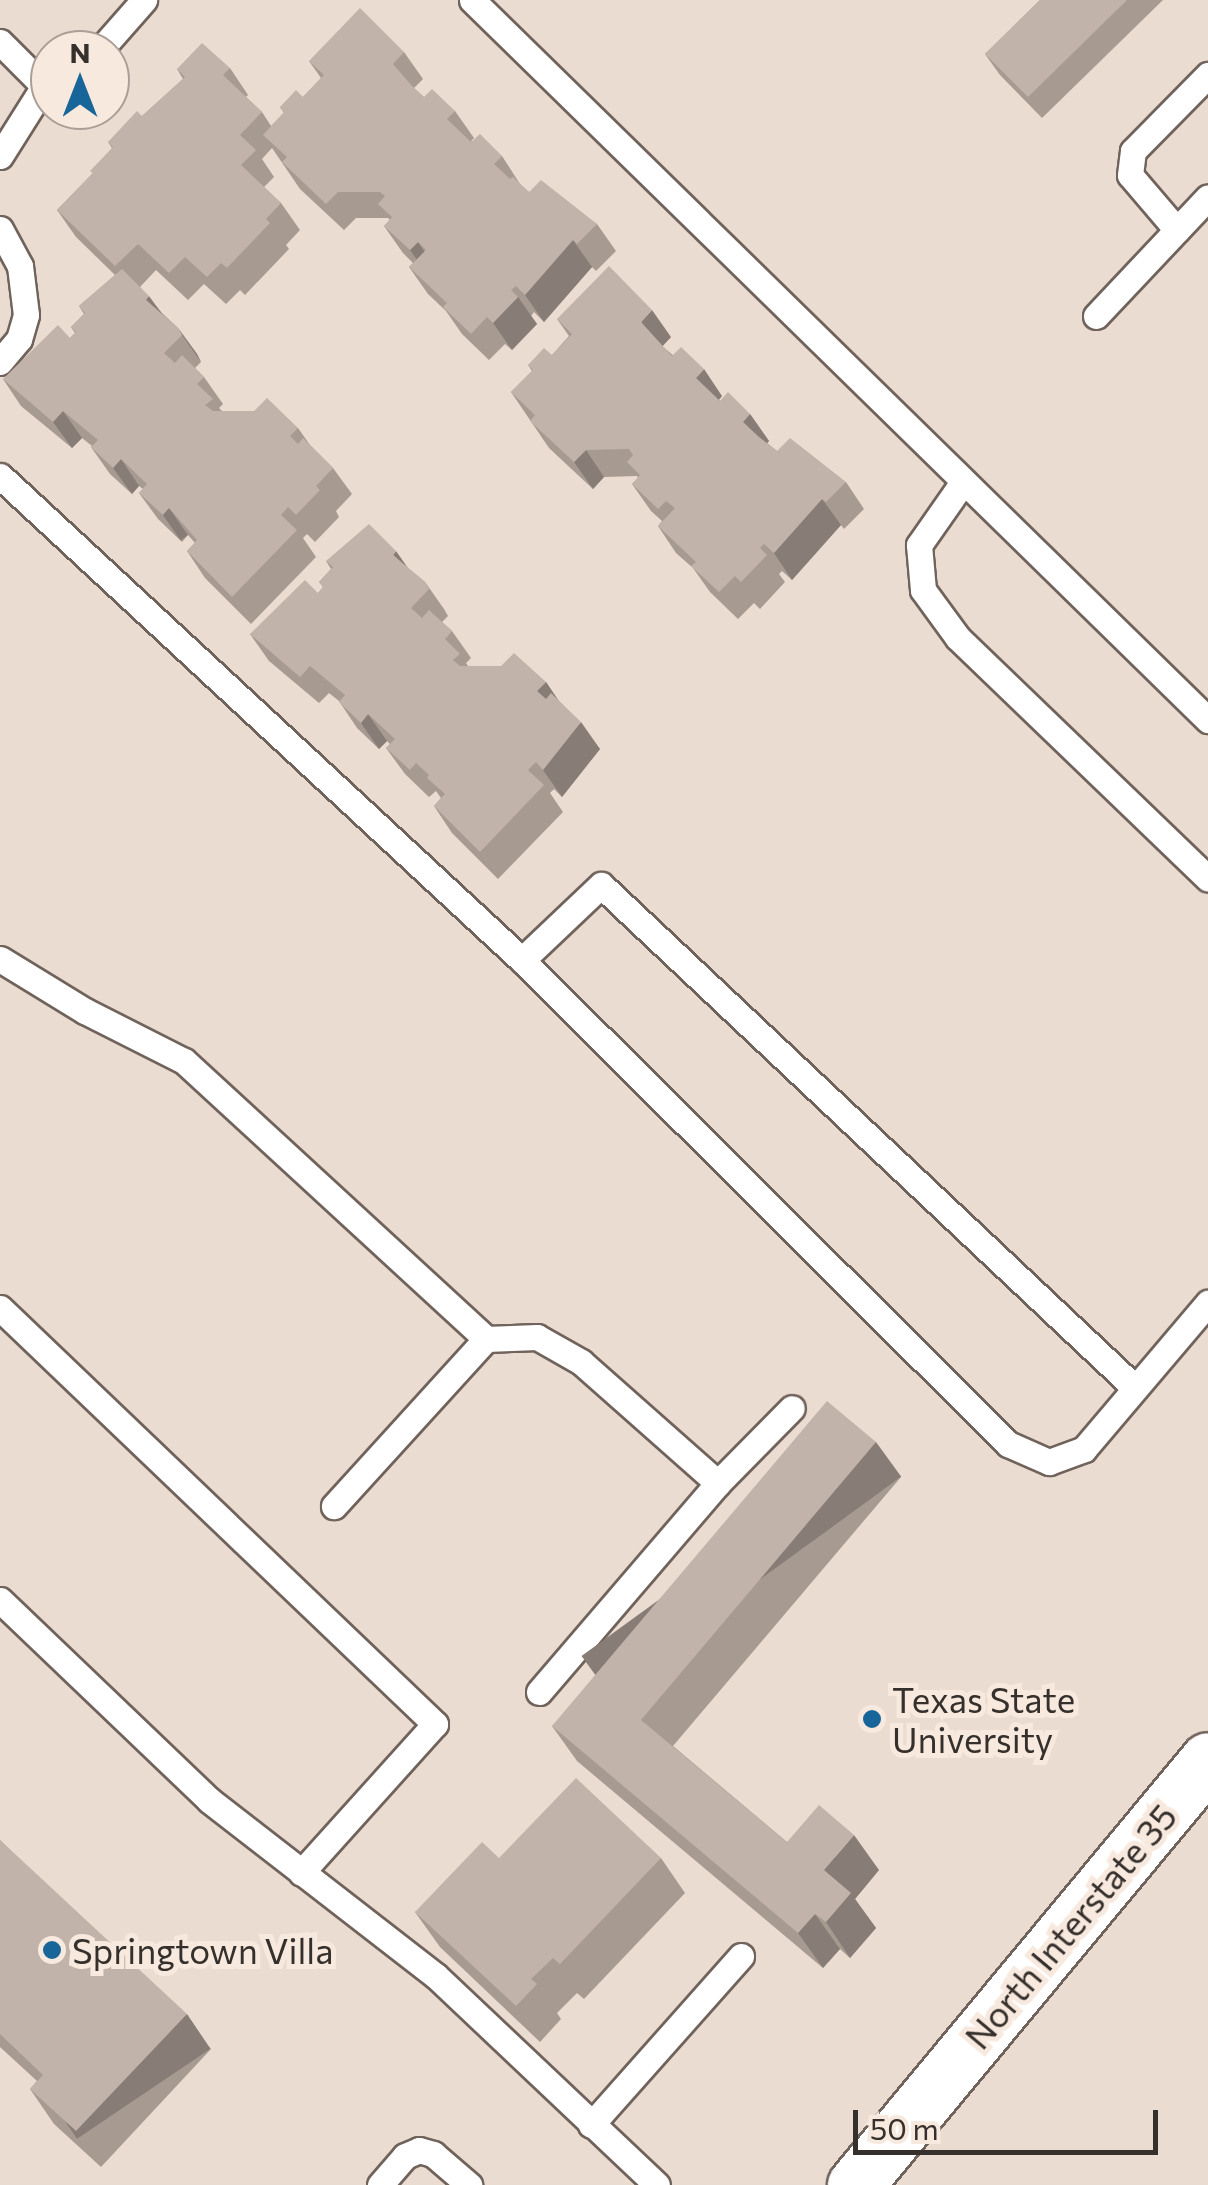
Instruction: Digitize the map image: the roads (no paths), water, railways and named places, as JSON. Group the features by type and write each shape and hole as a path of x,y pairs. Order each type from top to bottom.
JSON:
{"main road":[{"name":"North Interstate 35","path":"855,2185 1208,1760"}],"lane":[{"path":"118,30 144,0"},
{"path":"472,0 1208,720"},
{"path":"0,42 30,70"},
{"path":"1177,230 1130,175 1133,151 1208,75"},
{"path":"0,156 30,111"},
{"path":"1096,316 1208,197"},
{"path":"0,230 20,266 26,315 19,340 0,362"},
{"path":"0,476 522,960 1008,1444 1049,1462 1084,1449 1208,1302"},
{"path":"964,482 919,545 923,590 958,638 1208,879"},
{"path":"522,960 602,885 1134,1387"},
{"path":"0,959 85,1010 184,1060 486,1339"},
{"path":"0,1308 435,1724 301,1873"},
{"path":"334,1506 486,1339 537,1336 582,1362 718,1483"},
{"path":"539,1692 718,1483 792,1408"},
{"path":"0,1600 209,1800 436,1976 657,2185"},
{"path":"591,2125 741,1956"},
{"path":"380,2185 405,2156 419,2150 434,2154 469,2185"}],"place":[{"name":"Texas State University","path":"872,1719"},
{"name":"Springtown Villa","path":"52,1950"}]}
